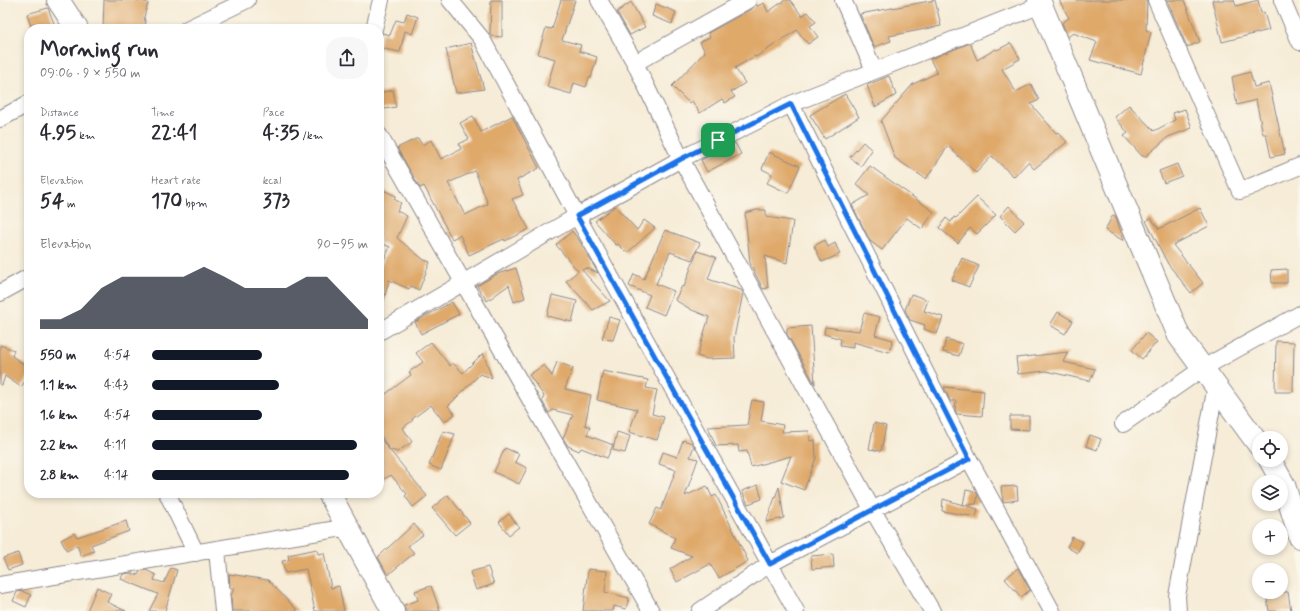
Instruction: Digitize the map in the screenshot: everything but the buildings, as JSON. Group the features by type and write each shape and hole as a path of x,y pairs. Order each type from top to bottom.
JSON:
{"street":[{"path":"58,0 74,24"},
{"path":"197,24 247,0"},
{"path":"375,24 381,0"},
{"path":"450,0 482,39 577,216 796,611"},
{"path":"599,0 635,63 681,159 872,509 932,611"},
{"path":"635,63 748,0"},
{"path":"843,0 874,70"},
{"path":"1156,0 1240,191 1300,166"},
{"path":"1282,0 1300,42"},
{"path":"384,329 577,216 681,159 791,104 1040,2 1180,336 1252,435"},
{"path":"791,104 969,459 1052,611"},
{"path":"0,119 24,106"},
{"path":"384,144 651,611"},
{"path":"0,293 24,280"},
{"path":"1123,424 1203,368 1300,314"},
{"path":"1178,611 1176,596 1216,386"},
{"path":"700,611 770,564 969,459"},
{"path":"1274,467 1284,485 1300,538"},
{"path":"169,498 196,553"},
{"path":"333,498 393,611"},
{"path":"0,584 217,550 349,527"},
{"path":"217,550 223,611"}],"route":[{"path":"791,104 969,459 770,564 577,216 718,140 791,104"}]}
